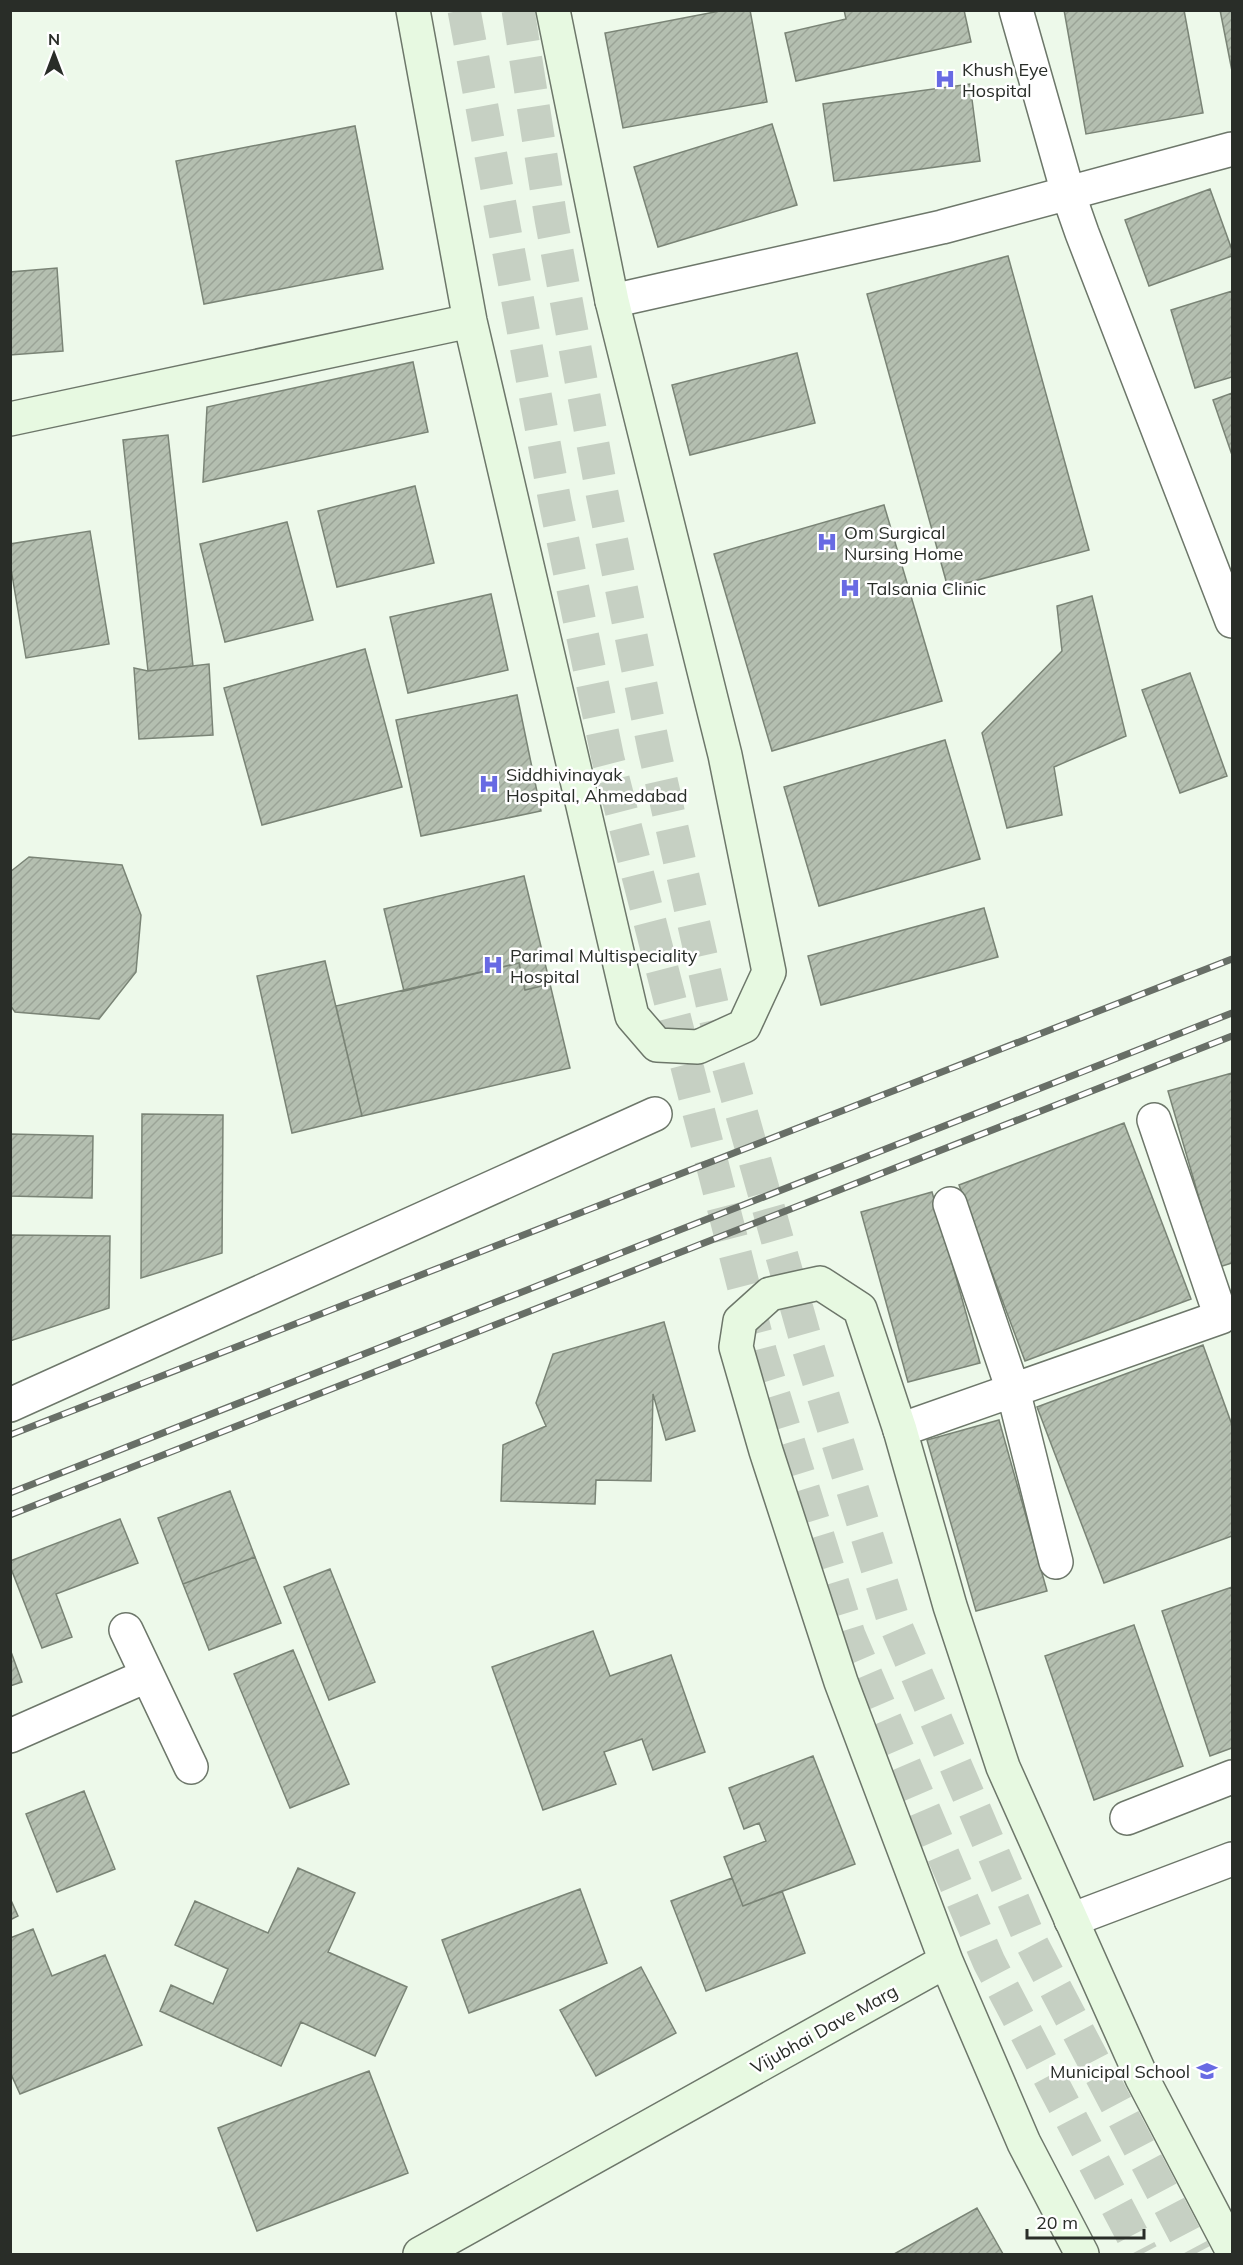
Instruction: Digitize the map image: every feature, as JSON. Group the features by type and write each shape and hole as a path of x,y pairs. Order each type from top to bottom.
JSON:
{"street":[{"path":"413,10 470,321 632,1016 657,1045 698,1047 744,1026 768,972 725,755 612,301 553,10"},
{"path":"1016,10 1068,193 1233,621"},
{"path":"612,301 942,227 1233,149"},
{"path":"10,419 470,321"},
{"path":"10,1405 655,1114"},
{"path":"900,1430 1221,1317 1154,1120"},
{"path":"950,1204 1013,1390 1056,1562"},
{"path":"1082,2254 1024,2143 946,1961 841,1682 765,1451 736,1347 740,1321 770,1294 820,1284 860,1309 900,1430 950,1606 1003,1767 1142,2078 1233,2250"},
{"path":"126,1630 190,1767"},
{"path":"10,1736 146,1676"},
{"path":"1127,1818 1233,1777"},
{"path":"1071,1920 1233,1859"},
{"name":"Vijubhai Dave Marg","path":"420,2254 946,1961"}],"building":[{"path":"725,10 750,10 767,102 623,128 605,33"},
{"path":"844,10 964,10 971,42 796,81 785,33 846,19"},
{"path":"1064,10 1184,10 1203,113 1086,134"},
{"path":"1220,10 1232,10 1232,71"},
{"path":"970,84 980,161 834,181 823,104"},
{"path":"772,124 797,205 658,247 634,167"},
{"path":"355,126 383,269 204,304 176,161"},
{"path":"1210,189 1232,250 1232,256 1149,286 1125,220"},
{"path":"1008,256 1089,550 948,588 867,294"},
{"path":"57,268 63,351 10,355 10,272"},
{"path":"1232,291 1232,377 1195,388 1171,310"},
{"path":"797,353 815,423 690,455 672,385"},
{"path":"413,362 428,432 203,482 207,407"},
{"path":"1232,393 1232,455 1213,400"},
{"path":"168,435 193,666 148,671 123,440"},
{"path":"415,486 434,563 337,587 318,511"},
{"path":"884,505 942,701 772,751 714,554"},
{"path":"287,522 313,620 225,642 200,544"},
{"path":"90,531 109,644 26,658 10,563 10,544"},
{"path":"491,594 508,670 408,693 390,617"},
{"path":"1092,596 1126,736 1054,767 1062,815 1007,828 982,733 1062,651 1057,606"},
{"path":"365,649 402,787 262,825 224,688"},
{"path":"209,664 213,735 139,739 134,668 148,671"},
{"path":"1190,673 1227,776 1180,793 1142,690"},
{"path":"517,695 541,811 421,836 396,720"},
{"path":"945,740 980,859 819,906 784,787"},
{"path":"29,857 122,865 141,915 136,972 99,1019 15,1012 10,1005 10,872"},
{"path":"524,876 550,984 525,990 519,963 404,991 384,909"},
{"path":"984,908 998,957 821,1005 808,956"},
{"path":"325,961 362,1116 292,1133 257,976"},
{"path":"519,963 525,990 550,984 570,1068 362,1116 336,1006"},
{"path":"1232,1073 1232,1263 1219,1267 1168,1091"},
{"path":"142,1114 223,1115 222,1253 141,1278"},
{"path":"1124,1123 1191,1299 1025,1361 959,1185"},
{"path":"10,1134 93,1136 92,1198 10,1196"},
{"path":"932,1192 980,1363 908,1382 861,1212"},
{"path":"10,1235 110,1236 109,1308 10,1341"},
{"path":"664,1322 695,1431 666,1440 653,1394 651,1481 596,1480 595,1504 501,1501 503,1445 546,1426 536,1403 553,1354"},
{"path":"1203,1345 1232,1425 1232,1536 1104,1583 1037,1407"},
{"path":"999,1420 1047,1591 976,1611 927,1440"},
{"path":"230,1491 255,1557 183,1584 158,1518"},
{"path":"120,1519 138,1563 56,1594 72,1637 42,1648 10,1561"},
{"path":"255,1557 281,1623 209,1650 183,1584"},
{"path":"330,1569 375,1682 329,1700 284,1587"},
{"path":"1232,1587 1232,1748 1210,1756 1162,1611"},
{"path":"1134,1625 1183,1766 1094,1800 1045,1656"},
{"path":"593,1631 610,1676 671,1655 705,1752 653,1770 642,1739 604,1752 616,1784 543,1810 492,1667"},
{"path":"10,1649 22,1682 10,1686"},
{"path":"293,1650 349,1784 290,1808 234,1674"},
{"path":"813,1756 855,1864 743,1906 724,1857 766,1841 759,1823 744,1829 729,1788"},
{"path":"84,1791 115,1869 57,1892 26,1814"},
{"path":"298,1868 355,1893 328,1952 407,1987 375,2056 301,2022 281,2066 160,2011 171,1985 213,2004 228,1969 175,1945 195,1901 268,1933"},
{"path":"732,1878 743,1906 782,1891 805,1953 706,1991 671,1901"},
{"path":"580,1889 607,1963 469,2013 442,1940"},
{"path":"10,1898 18,1916 10,1920"},
{"path":"33,1929 52,1976 105,1955 142,2045 20,2094 10,2072 10,1938"},
{"path":"641,1967 676,2033 596,2076 560,2010"},
{"path":"369,2071 408,2173 257,2231 218,2128"},
{"path":"977,2208 1003,2254 894,2254"}],"tunnel":[{"path":"464,10 555,502 608,759 761,1354 849,1635 989,1962 1142,2254"},
{"path":"518,10 551,219 602,493 654,749 718,1030 806,1341 893,1619 1031,1942 1195,2254"}],"railway":[{"path":"10,1435 1232,959"},
{"path":"10,1493 1232,1013"},
{"path":"10,1515 1232,1036"}],"place":[{"name":"Khush Eye Hospital","path":"945,79"},
{"name":"Om Surgical Nursing Home","path":"827,542"},
{"name":"Talsania Clinic","path":"850,588"},
{"name":"Siddhivinayak Hospital, Ahmedabad","path":"489,784"},
{"name":"Parimal Multispeciality Hospital","path":"493,965"},
{"name":"Municipal School","path":"1207,2071"}]}
